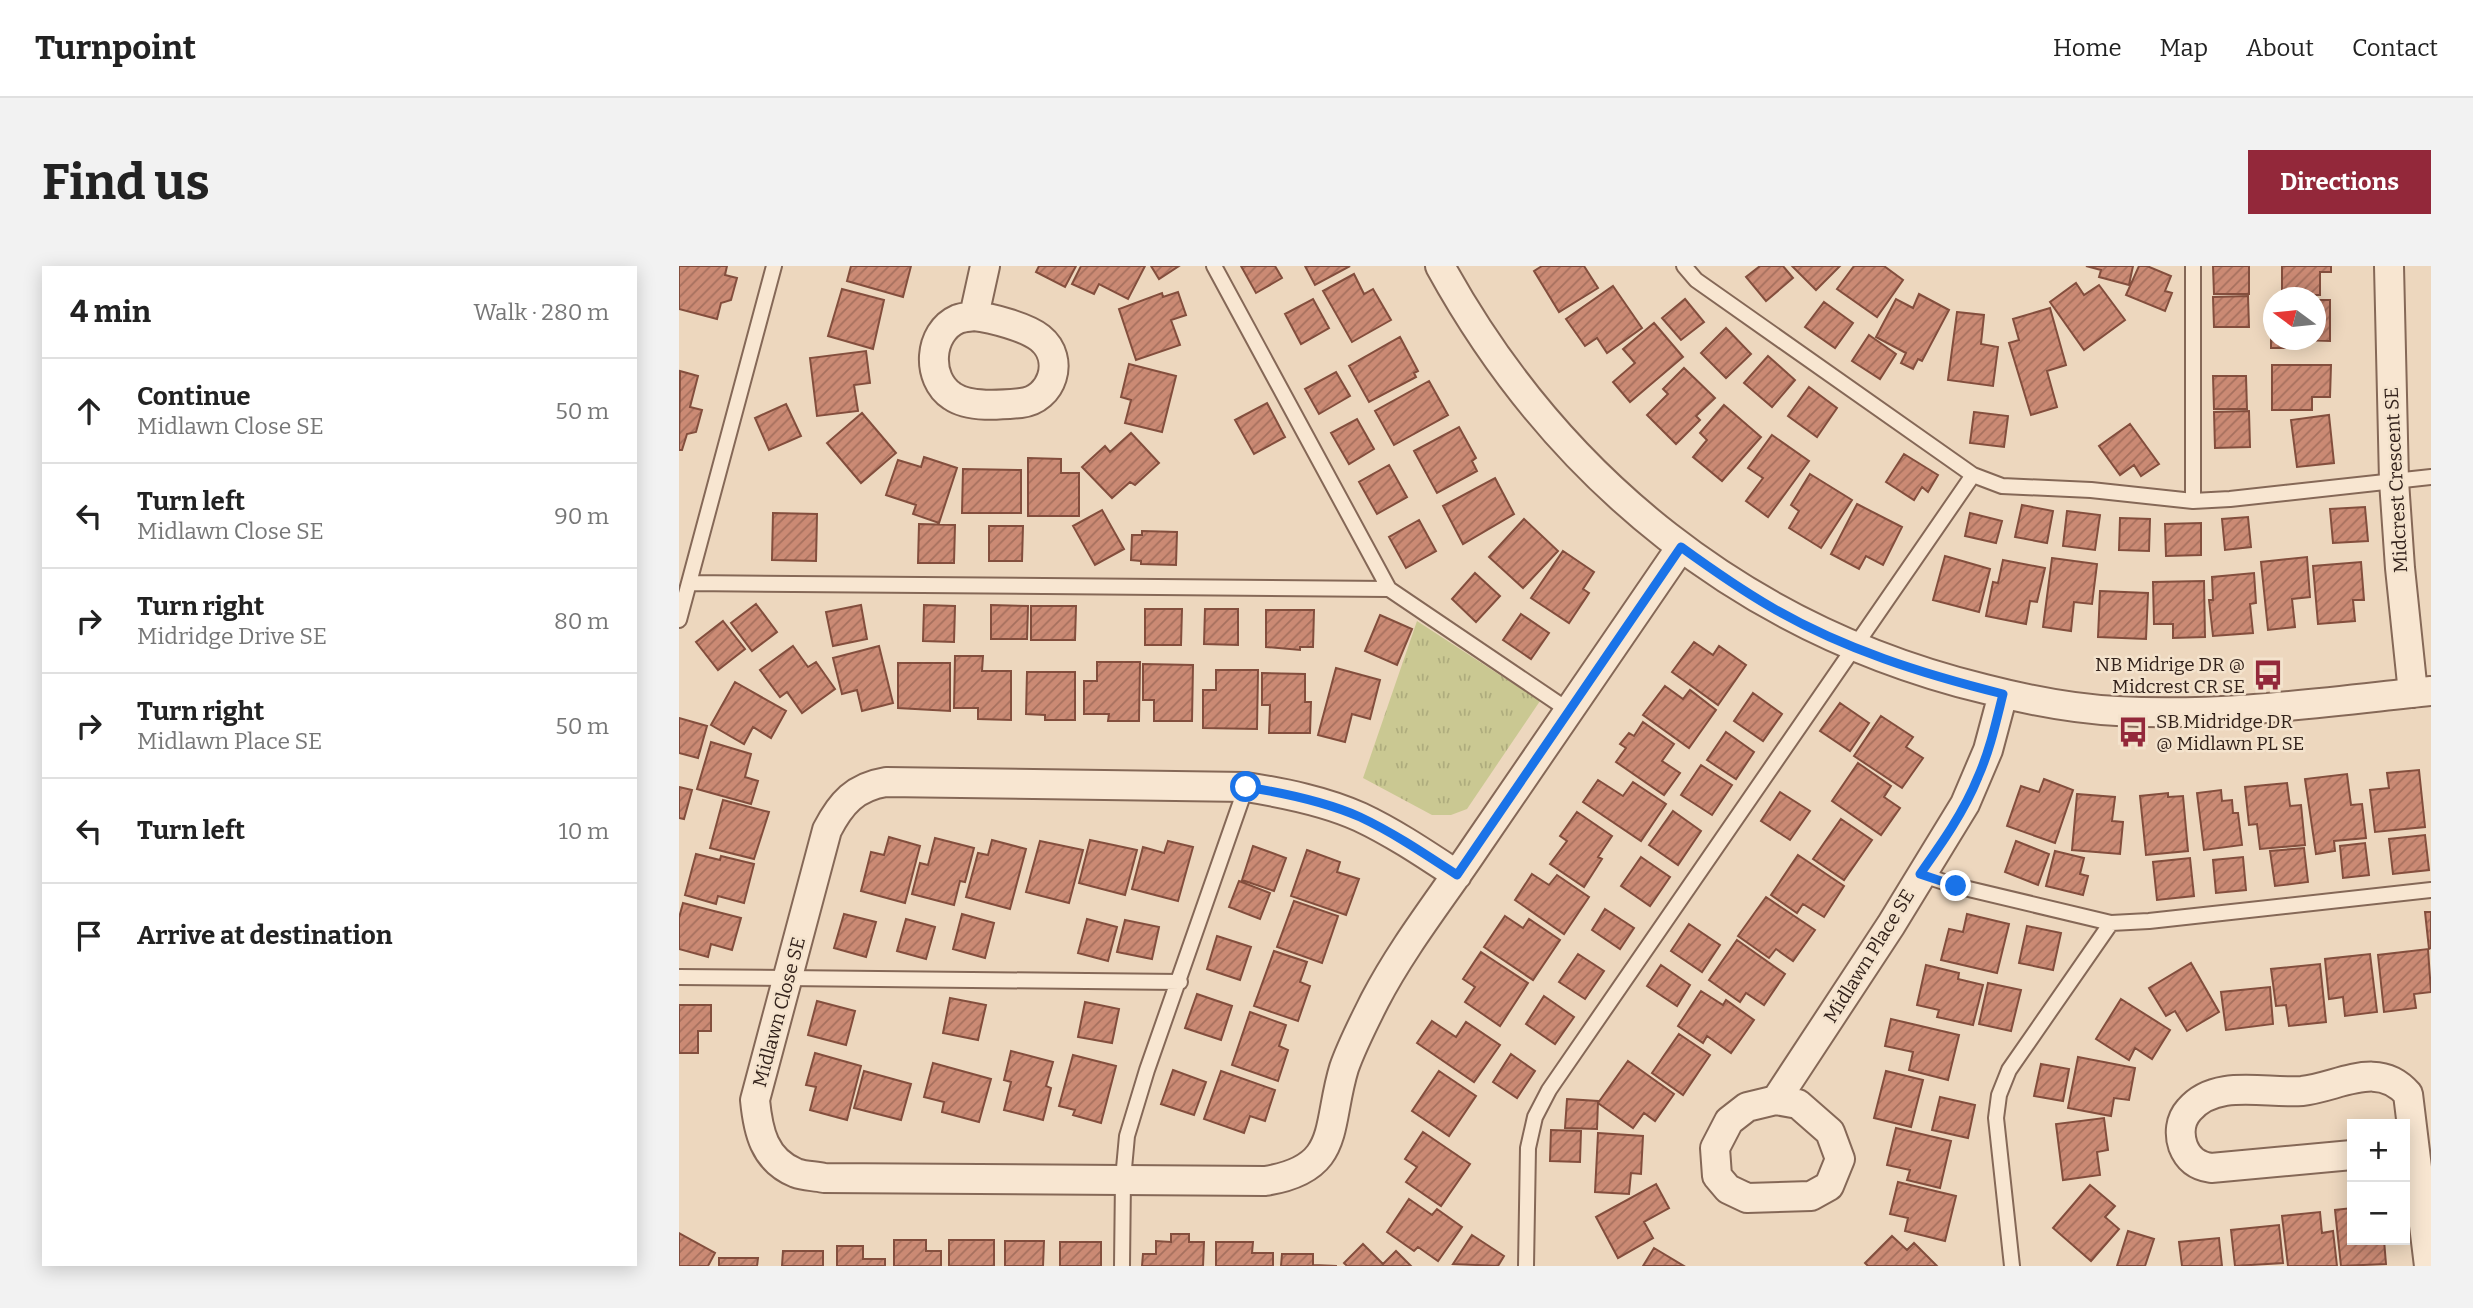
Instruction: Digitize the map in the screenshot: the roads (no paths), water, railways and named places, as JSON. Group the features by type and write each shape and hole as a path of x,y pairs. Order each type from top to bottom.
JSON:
{"street":[{"path":"974,316 985,266"},
{"path":"1440,266 1487,344 1513,380 1556,433 1598,477 1681,547 1772,608 1854,647 1908,667 2003,694 2114,711 2217,713 2422,692"},
{"name":"Midcrest Crescent SE","path":"2389,266 2393,481 2422,692"},
{"name":"Midlawn Close SE","path":"1457,875 1358,816 1299,797 1246,787 886,782 867,785 835,813 827,830 755,1100 757,1128 764,1145 777,1160 796,1173 824,1178 1265,1181 1304,1171 1318,1158 1329,1139 1345,1066 1385,981 1681,547"},
{"name":"Midlawn Place SE","path":"1776,1100 1945,838 1978,778 1989,750 2003,694"},
{"path":"2347,1155 2211,1168 2200,1166 2191,1159 2181,1138 2181,1127 2190,1108 2218,1093 2247,1089 2302,1091 2349,1079 2385,1077 2399,1084 2408,1094 2409,1119"},
{"path":"1776,1100 1798,1104 1830,1132 1840,1159 1829,1186 1811,1196 1747,1198 1728,1189 1717,1176 1715,1148 1729,1121 1747,1107 1776,1100"},
{"path":"2410,1149 2428,1266"}],"lane":[{"path":"679,620 773,266"},
{"path":"1214,266 1389,589 1568,710"},
{"path":"1684,266 1696,280 1973,475 2002,486 2091,490 2193,501 2431,477"},
{"path":"2193,266 2193,501"},
{"path":"1527,1266 1528,1148 1535,1117 1549,1090 1973,475"},
{"path":"689,583 1389,589"},
{"path":"1122,1266 1123,1179 1128,1136 1147,1070 1246,787"},
{"path":"1920,874 1956,886 2111,923 2431,890"},
{"path":"2012,1266 1996,1118 1999,1095 2009,1070 2111,923"},
{"path":"679,977 1180,982"}],"place":[{"name":"NB Midrige DR @ Midcrest CR SE","path":"2268,675"},
{"name":"SB Midridge DR @ Midlawn PL SE","path":"2133,732"}]}
